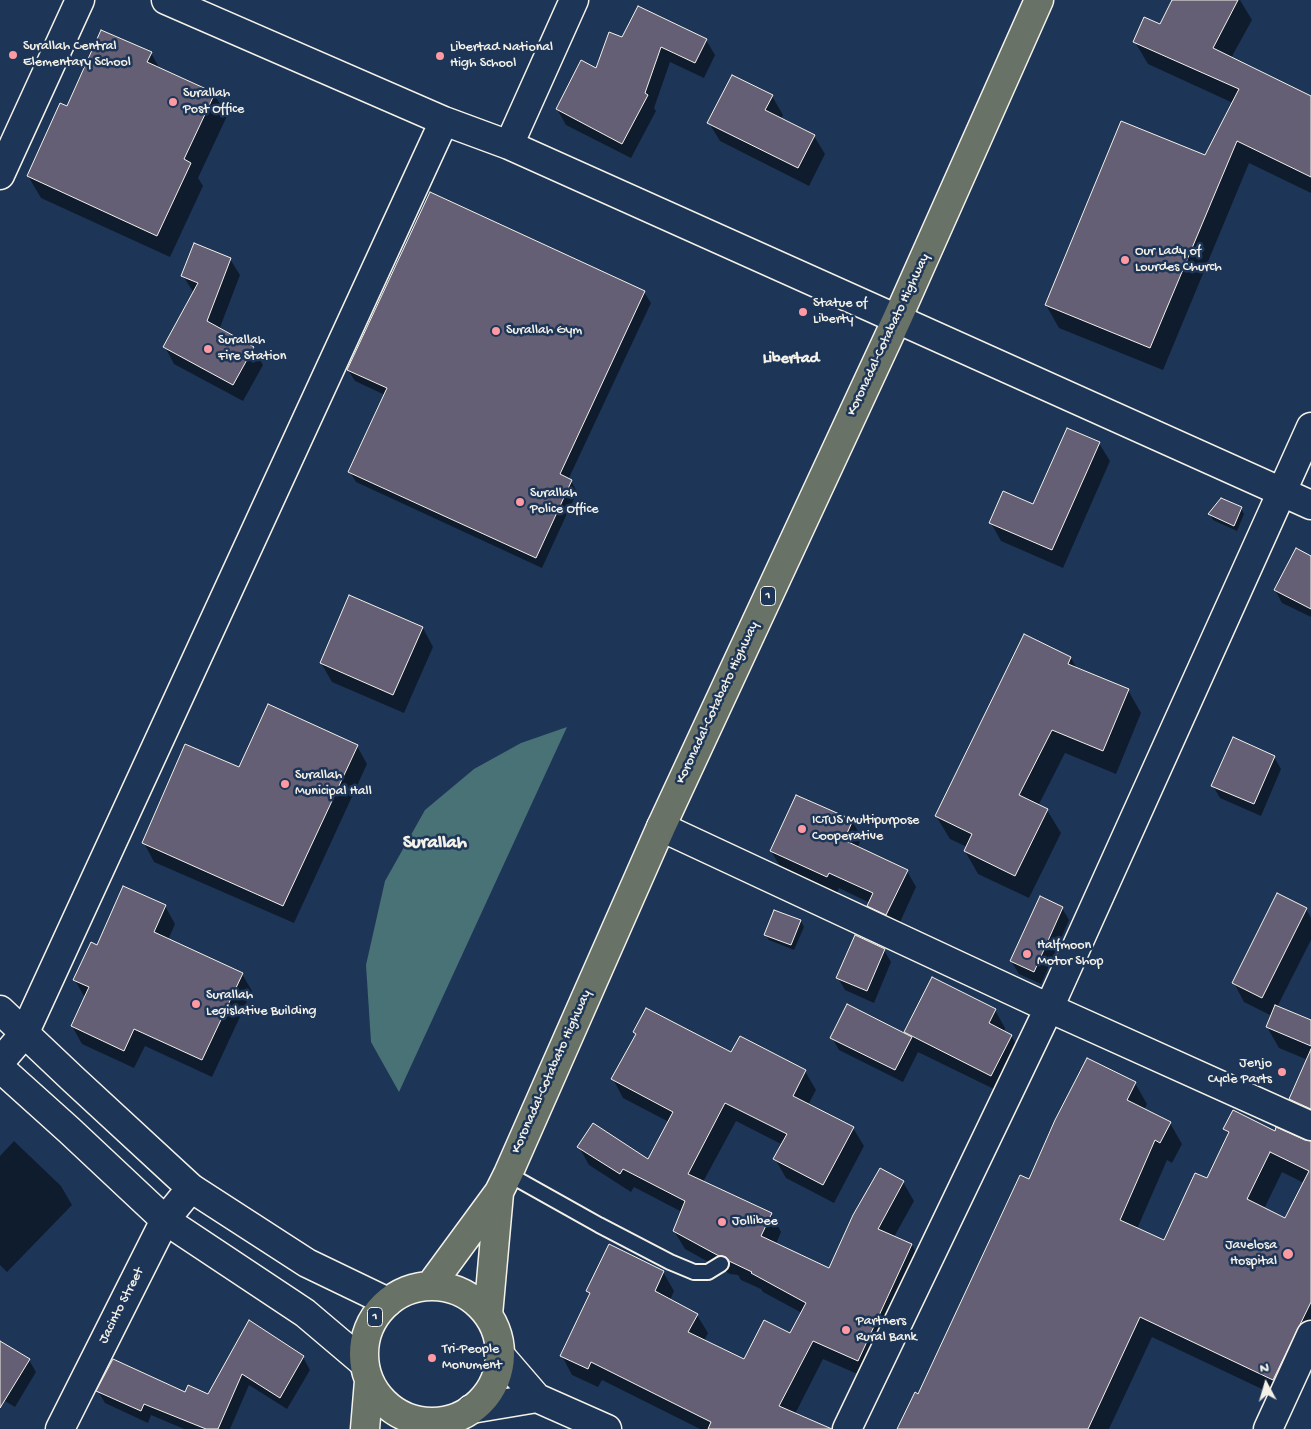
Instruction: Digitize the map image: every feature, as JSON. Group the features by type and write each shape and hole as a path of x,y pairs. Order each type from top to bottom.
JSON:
{"highway":[{"name":"Koronadal-Cotabato Highway","path":"430,1286 503,1183 661,826 897,319 1039,0"},
{"name":"1","path":"488,1316 503,1183"},
{"name":"1","path":"365,1429 365,1340 373,1319 388,1302 408,1290 430,1286 453,1289 472,1299 488,1316 497,1334 500,1355 496,1376 486,1395 455,1419"},
{"path":"366,1372 378,1396 393,1410 412,1419 431,1422 455,1419"}],"street":[{"path":"0,174 80,0"},
{"path":"166,0 444,121 509,145 1311,505"},
{"path":"509,145 574,0"},
{"path":"0,1062 24,1034 444,121"},
{"path":"847,1429 1050,1008 1311,427"},
{"path":"661,826 1050,1008 1311,1126"},
{"path":"0,1010 191,1188 307,1263 388,1302"},
{"path":"0,1068 165,1220 305,1313 366,1372"},
{"name":"Jacinto Street","path":"60,1429 165,1220 191,1188"},
{"path":"1268,1429 1311,1335"},
{"path":"500,1355 537,1398 607,1429"},
{"path":"455,1419 537,1398"}],"lane":[{"path":"503,1183 599,1225 670,1262 694,1272 708,1272 721,1264"}],"green space":[{"path":"567,727 399,1092 371,1042 366,965 385,881 425,810 474,769 521,743"}],"building":[{"name":"Our Lady of Lourdes Church","path":"1172,0 1238,0 1213,48 1311,96 1311,177 1237,141 1150,348 1045,305 1121,121 1205,155 1239,89 1133,42 1144,17 1160,24"},
{"path":"638,6 707,39 695,63 661,47 645,93 648,95 622,144 556,109 581,60 596,68 609,32 622,37"},
{"path":"101,30 152,52 147,62 215,93 184,159 191,163 157,236 27,176 60,103 67,106"},
{"path":"732,75 773,95 765,110 815,135 798,168 707,123"},
{"name":"Surallah Gym","path":"430,192 645,291 560,474 572,480 536,558 348,472 387,388 347,370"},
{"path":"194,243 231,258 207,321 254,347 233,385 163,347 198,283 181,276"},
{"path":"1067,428 1100,442 1052,550 989,523 1003,491 1033,504"},
{"path":"1221,498 1242,507 1234,526 1208,514"},
{"path":"1296,548 1311,556 1311,609 1274,590"},
{"path":"349,595 423,627 393,695 320,663"},
{"path":"1024,634 1071,657 1068,664 1129,689 1103,751 1052,730 1019,795 1048,809 1015,876 964,851 972,834 935,816"},
{"name":"Surallah Municipal Hall","path":"268,704 358,745 283,906 142,843 185,744 239,767"},
{"path":"1233,737 1275,756 1254,804 1211,786"},
{"path":"796,795 853,820 844,840 908,870 886,915 867,906 873,893 829,873 827,877 770,851"},
{"path":"123,886 166,905 154,932 243,973 202,1060 134,1029 124,1051 71,1026 89,987 73,980 91,942 97,945"},
{"path":"1277,893 1307,908 1262,998 1232,983"},
{"path":"1040,896 1063,907 1034,972 1010,961"},
{"path":"774,910 801,920 791,945 764,935"},
{"path":"855,935 885,949 867,991 836,978"},
{"path":"932,977 996,1009 989,1023 1012,1035 991,1076 904,1032"},
{"path":"847,1004 912,1037 895,1070 830,1038"},
{"path":"1275,1005 1311,1020 1311,1046 1266,1027"},
{"path":"646,1008 731,1052 740,1036 806,1070 793,1096 854,1127 823,1185 773,1159 787,1134 725,1103 688,1174 772,1213 761,1236 829,1268 853,1215 880,1168 904,1181 878,1229 912,1244 858,1361 813,1341 779,1406 832,1429 708,1429 711,1422 591,1362 588,1369 560,1356 590,1293 586,1291 609,1244 664,1271 655,1291 698,1314 688,1332 744,1359 764,1320 790,1333 806,1303 729,1261 726,1257 719,1256 673,1231 685,1201 623,1169 620,1174 577,1147 593,1123 648,1159 673,1112 611,1079 636,1034 633,1032"},
{"path":"1311,1049 1311,1109 1289,1099"},
{"path":"1087,1058 1136,1082 1127,1100 1171,1122 1160,1143 1155,1140 1120,1220 1164,1240 1195,1173 1207,1178 1229,1132 1223,1129 1233,1110 1275,1131 1276,1127 1311,1141 1311,1302 1273,1380 1140,1317 1088,1429 897,1429 915,1392 918,1394 1020,1175 1029,1179 1055,1120","holes":["1270,1152 1309,1171 1285,1218 1247,1199"]},
{"path":"249,1320 304,1356 280,1398 242,1374 218,1429 206,1429 144,1404 141,1411 96,1391 113,1359 185,1392 188,1385 208,1394"},
{"path":"0,1341 30,1359 0,1408"}],"place":[{"name":"Surallah Central Elementary School","path":"13,55"},
{"name":"Libertad National High School","path":"440,56"},
{"name":"Surallah Post Office","path":"173,102"},
{"name":"Our Lady of Lourdes Church","path":"1125,260"},
{"name":"Statue of Liberty","path":"803,312"},
{"name":"Surallah Gym","path":"496,331"},
{"name":"Surallah Fire Station","path":"208,349"},
{"name":"Surallah Police Office","path":"520,502"},
{"name":"Surallah Municipal Hall","path":"285,784"},
{"name":"ICTUS Multipurpose Cooperative","path":"802,829"},
{"name":"Halfmoon Motor Shop","path":"1027,954"},
{"name":"Surallah Legislative Building","path":"196,1004"},
{"name":"Jenjo Cycle Parts","path":"1282,1072"},
{"name":"Jollibee","path":"722,1222"},
{"name":"Javelosa Hospital","path":"1288,1254"},
{"name":"Partners Rural Bank","path":"846,1330"},
{"name":"Tri-People Monument","path":"432,1358"}],"district":[{"name":"Libertad","path":"791,360"},
{"name":"Surallah","path":"435,844"}]}
